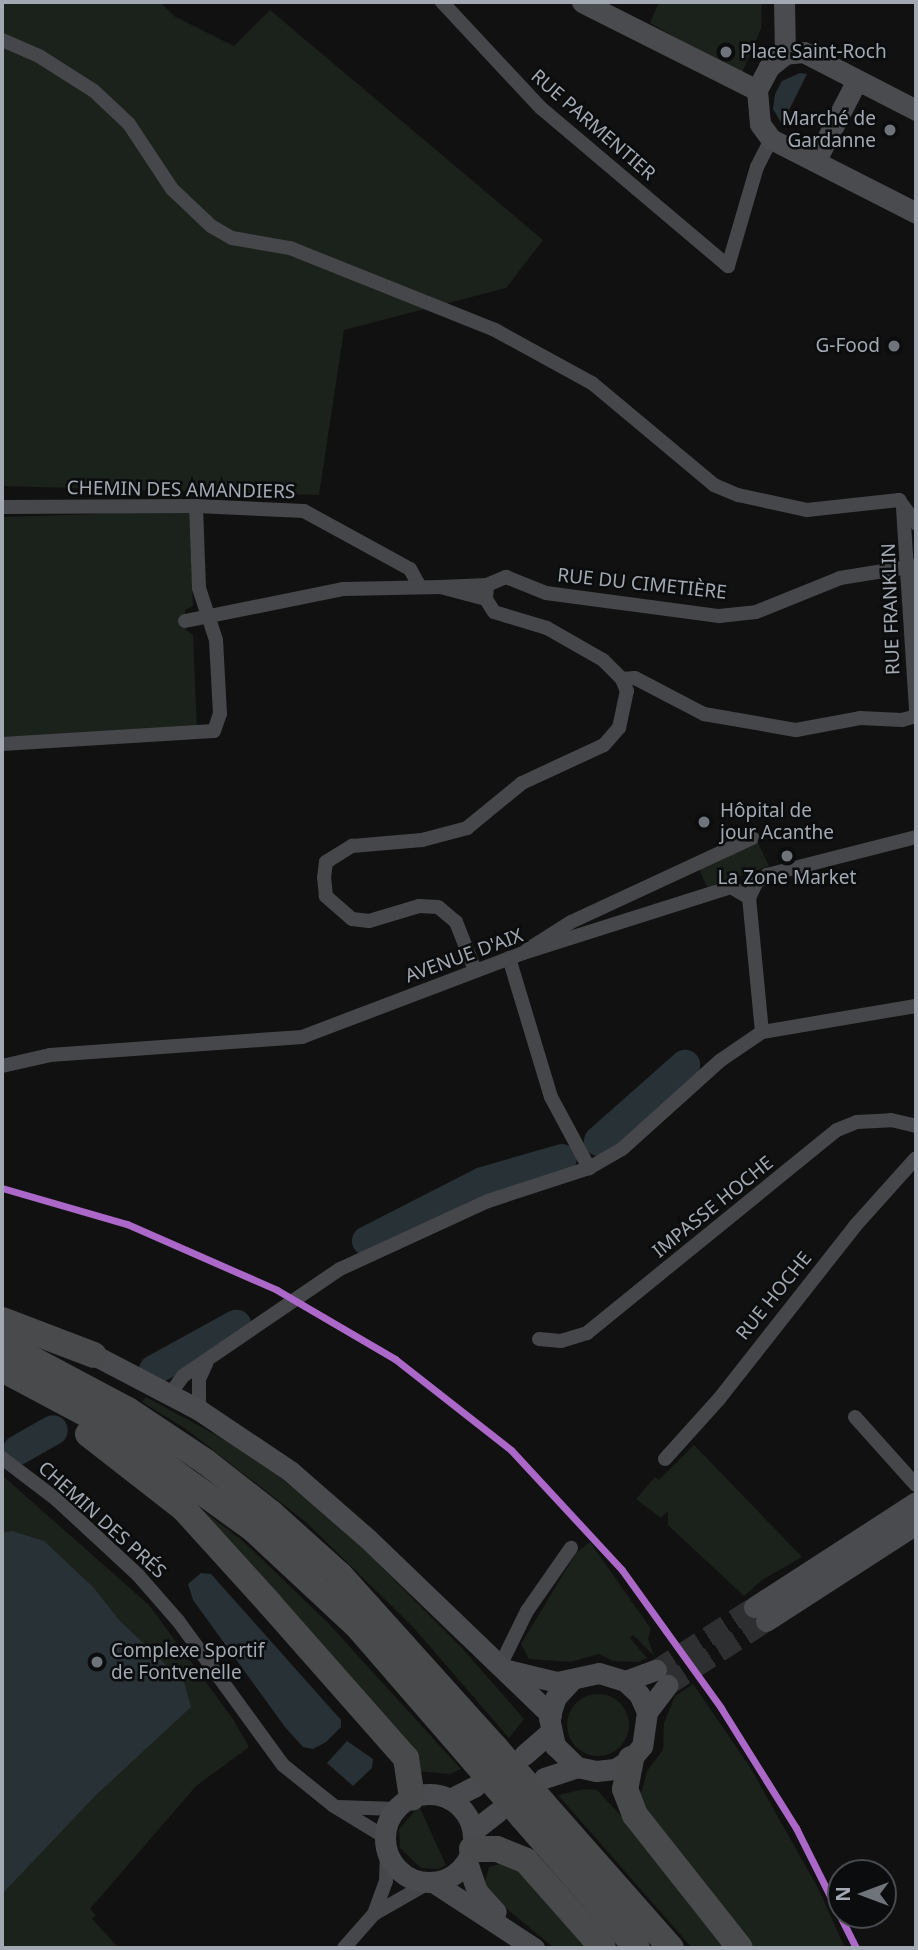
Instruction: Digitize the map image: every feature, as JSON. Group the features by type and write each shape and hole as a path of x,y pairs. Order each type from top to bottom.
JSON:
{"highway":[{"path":"2,1320 94,1355"},
{"path":"2,1343 128,1410 206,1462 271,1513 340,1575 481,1765"},
{"path":"2,1370 29,1382 124,1436 253,1529 358,1627 481,1765 533,1811 671,1948"},
{"path":"29,1382 64,1417 184,1509 405,1758 404,1803"},
{"path":"631,1759 625,1789 635,1815 740,1948"},
{"path":"533,1811 637,1948"},
{"path":"471,1847 497,1849 526,1861 603,1948"}],"main road":[{"path":"582,2 757,90"},
{"path":"785,2 785,54"},
{"path":"916,110 856,82 816,56 785,54 769,67 757,90 760,124 771,139 916,213"},
{"path":"816,160 856,82"},
{"path":"94,1355 199,1410 290,1471 503,1668 550,1723 565,1758 577,1767 596,1772 615,1769 631,1759 642,1746 647,1712 662,1678 625,1681 599,1673 557,1682 503,1668"},
{"path":"916,1503 760,1614 916,1524"},
{"path":"524,1755 550,1723 556,1697 572,1680"},
{"path":"625,1681 639,1694 647,1712"},
{"path":"450,1799 481,1765"},
{"path":"544,1778 577,1767"},
{"path":"512,1930 477,1891 465,1812 450,1799 438,1795 404,1803 386,1843 396,1866 411,1878 431,1882 512,1930 534,1948"},
{"path":"431,1882 446,1879 497,1812"}],"street":[{"name":"RUE PARMENTIER","path":"442,2 541,108 728,265 757,167 771,139"},
{"path":"2,40 39,57 94,91 129,124 172,189 211,226 232,238 290,248 495,330 592,383 714,485 738,495 807,510 901,503 916,523"},
{"name":"RUE FRANKLIN","path":"901,503 916,710"},
{"path":"2,744 214,731 220,714 211,615 200,588 196,506"},
{"name":"CHEMIN DES AMANDIERS","path":"2,507 196,506 290,509 315,515 410,569 419,585"},
{"name":"RUE DU CIMETIÈRE","path":"185,621 344,589 419,585 486,592 506,577 546,593 719,615 756,612 840,578 916,566"},
{"path":"475,970 456,922 438,907 419,906 369,921 352,919 338,911 326,896 326,862 352,846 422,840 467,828 522,783 604,745 619,728 625,707 622,679 603,660 547,628 494,612 486,592"},
{"path":"622,679 635,678 704,714 796,730 860,718 916,716"},
{"path":"762,1032 749,898 756,883 767,875 916,837"},
{"path":"586,1163 551,1097 516,955 571,922 752,838"},
{"name":"AVENUE D'AIX","path":"2,1066 50,1055 302,1037 516,955 731,887 749,898"},
{"path":"170,1394 183,1376 205,1364 340,1269 488,1201 622,1149 721,1060 762,1032 916,1006"},
{"name":"IMPASSE HOCHE","path":"539,1339 561,1341 587,1333 837,1130 880,1120 916,1126"},
{"name":"RUE HOCHE","path":"665,1459 719,1399 855,1226 916,1158"},
{"path":"199,1410 199,1379 205,1364"},
{"path":"855,1417 916,1485"},
{"name":"CHEMIN DES PRÉS","path":"2,1458 56,1499 138,1575 179,1622 284,1765 334,1806 386,1843"},
{"path":"503,1668 527,1611 571,1548"},
{"path":"334,1806 404,1803"},
{"path":"374,1914 386,1881 386,1843"},
{"path":"344,1948 374,1914 431,1882"}],"shaded area":[{"path":"2,2 160,2 174,16 234,46 270,10 543,240 506,288 344,330 319,495 2,486"},
{"name":"Place Saint-Roch","path":"659,2 762,2 761,29 741,75 650,23"},
{"path":"800,73 807,74 782,124 773,109 775,94 782,81"},
{"path":"189,511 193,606 185,610 186,630 193,635 197,730 2,737 2,517"},
{"path":"757,841 769,866 707,887 699,869"},
{"path":"146,1397 251,1454 345,1530 462,1648 524,1719 509,1738 413,1627 307,1523 186,1429 142,1402"},
{"path":"694,1445 802,1557 762,1580 744,1596 668,1525 668,1511 661,1518 636,1499 655,1477 659,1480"},
{"name":"Complexe Sportif de Fontvenelle","path":"4,1477 149,1605 233,1719 249,1747 196,1786 90,1909 96,1915 92,1919 119,1948 2,1948"},
{"path":"176,1490 243,1541 329,1624 461,1769 450,1774 418,1771"},
{"path":"12,1531 44,1541 94,1588 119,1620 184,1682 191,1707 95,1796 2,1894 2,1533"},
{"path":"590,1542 651,1629 648,1639 654,1656 633,1635 630,1638 647,1658 638,1662 613,1661 599,1654 571,1662 529,1659 521,1644 576,1553"},
{"path":"201,1573 211,1574 341,1720 341,1727 326,1742 313,1749 303,1747 285,1727 193,1600 188,1584"},
{"path":"693,1684 750,1767 819,1890 827,1908 827,1929 836,1929 845,1948 749,1948 632,1794 642,1791 647,1771 663,1750 664,1723 675,1696"},
{"path":"592,1694 604,1694 620,1703 627,1713 627,1737 620,1747 604,1756 592,1756 581,1751 572,1742 567,1731 567,1719 572,1708 581,1699"},
{"path":"347,1741 373,1759 372,1768 353,1786 327,1763"},
{"path":"585,1789 597,1790 626,1821 727,1948 692,1948 558,1795"},
{"path":"419,1806 446,1865 438,1869 421,1868 400,1848 399,1829"},
{"path":"511,1861 589,1948 554,1948 483,1889 489,1867"}],"waterway":[{"path":"599,1141 685,1065"},
{"path":"367,1241 483,1182 562,1159"},
{"path":"154,1370 236,1325"},
{"path":"18,1450 53,1430"}],"tunnel":[{"path":"656,1670 754,1607"},
{"path":"667,1685 766,1621"}],"transit line":[{"path":"2,1188 127,1224 277,1290 395,1359 511,1450 622,1570 721,1708 796,1828 856,1948"}],"place":[{"name":"Place Saint-Roch","path":"726,52"},
{"name":"Marché de Gardanne","path":"890,130"},
{"name":"G-Food","path":"894,346"},
{"name":"Hôpital de jour Acanthe","path":"704,822"},
{"name":"La Zone Market","path":"787,856"},
{"name":"Complexe Sportif de Fontvenelle","path":"97,1662"}]}
